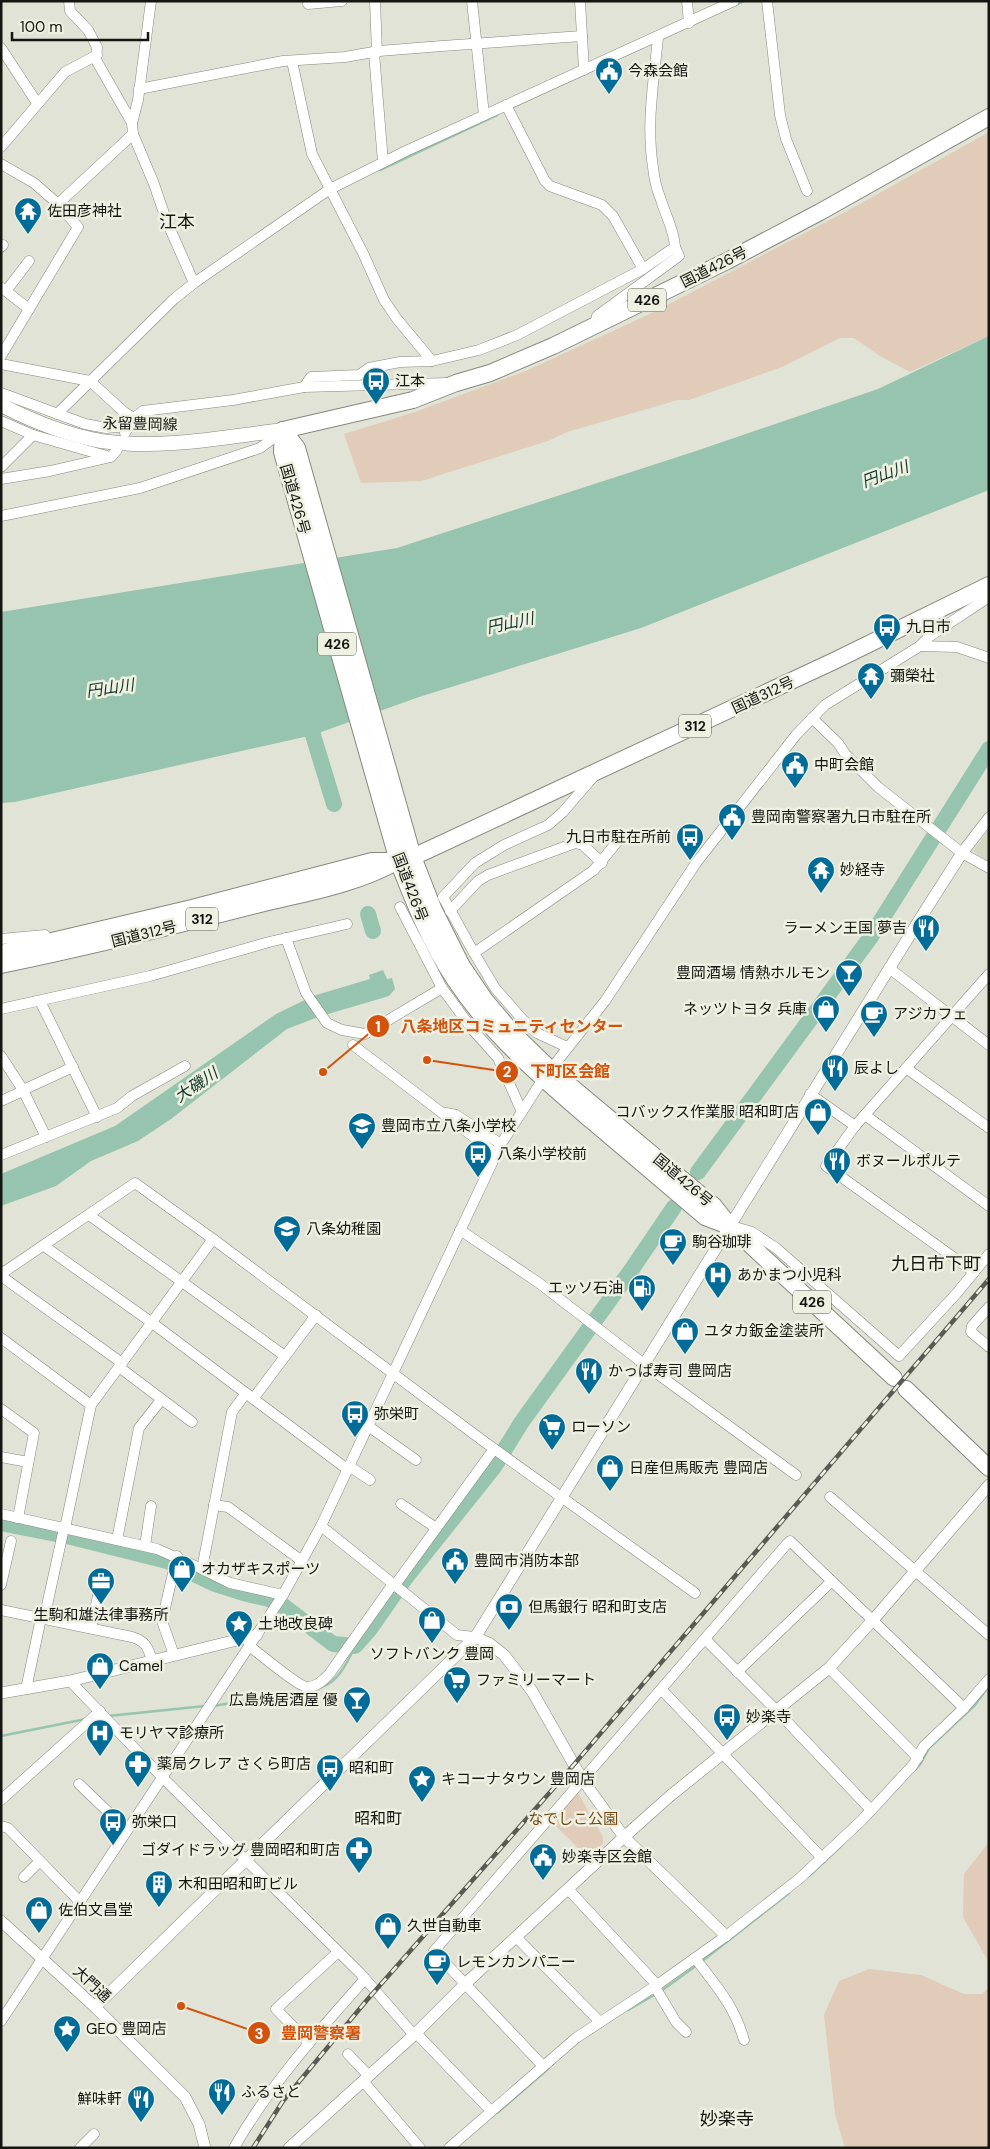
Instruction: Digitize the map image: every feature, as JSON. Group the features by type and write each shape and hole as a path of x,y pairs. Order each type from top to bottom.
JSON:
{"highway":[{"name":"国道426号","path":"894,1378 730,1226 705,1217 546,1074 512,1051 469,1000 438,952 398,833 283,430 413,400 456,382 490,373 594,326 820,212 989,117"},
{"name":"国道312号","path":"1,965 112,942 377,873 834,662 989,585"},
{"name":"国道312号","path":"1,952 192,908 372,861 406,859"},
{"path":"906,1389 989,1468"}],"main road":[{"name":"永留豊岡線","path":"1,405 47,425 102,441 173,442 283,430"}],"street":[{"path":"70,1 70,11 88,30 97,47 96,60 132,123"},
{"path":"151,1 140,89 132,123 133,134 154,184 167,222 194,283"},
{"path":"308,4 342,1"},
{"path":"374,1 383,162"},
{"path":"472,1 484,115"},
{"path":"580,1 584,70"},
{"path":"687,1 689,23"},
{"path":"57,414 174,299 194,283 330,189 484,115 734,1"},
{"path":"767,1 780,115 786,139 807,191"},
{"path":"140,89 292,61 376,52 582,36"},
{"path":"594,326 598,316 679,256 675,247 672,227 661,200 650,147 649,121 658,37"},
{"path":"2,53 37,103"},
{"path":"1,147 64,72 97,56"},
{"path":"292,61 312,154 363,254 384,300 396,318 432,361"},
{"path":"506,105 545,181 550,186 602,205 613,216 643,269"},
{"path":"58,204 133,134"},
{"path":"1,164 34,183 58,204 78,226 1,356"},
{"path":"304,386 311,377 359,375 369,368 400,362 432,361 479,350 518,335 643,269 675,247"},
{"path":"29,260 4,289 29,310"},
{"path":"1,364 90,382 124,412 129,426"},
{"path":"1,393 57,414 106,428 129,426 143,411 233,400 304,386 456,382"},
{"path":"1,421 32,435 114,453 50,471 1,479"},
{"path":"1,516 140,488 260,448 283,430"},
{"path":"1,467 32,435"},
{"path":"1,2021 283,1595 321,1526 501,1144 546,1074 605,1001 696,863 763,776 812,718 825,705 920,646 930,636 989,597"},
{"path":"920,646 957,647 989,658"},
{"path":"812,718 838,743 846,755 878,787 962,853 989,868"},
{"path":"424,907 475,863 504,845 548,825 563,812 597,773"},
{"path":"95,2007 474,1637 889,968 962,853 989,818"},
{"path":"474,953 594,870 602,863 617,842"},
{"path":"450,911 483,878 575,843 582,845 602,863"},
{"path":"400,907 424,907 450,911"},
{"path":"424,907 442,988 472,1029 498,1058 522,1112"},
{"path":"450,911 495,988 536,1033 567,1047"},
{"path":"1,1009 150,976 286,938 347,924"},
{"path":"1,939 45,935"},
{"path":"286,938 306,993 327,1023 342,1030 365,1034 442,988"},
{"path":"889,968 989,1046"},
{"path":"974,1272 826,1166 855,1126 989,974"},
{"path":"40,1001 96,1117"},
{"path":"353,1045 496,1154"},
{"path":"3,1060 23,1090 46,1137"},
{"path":"1,1155 117,1108 132,1096 184,1066"},
{"path":"1,1101 73,1067"},
{"path":"906,1068 989,1128"},
{"path":"810,1094 855,1126"},
{"path":"444,1114 448,1112 456,1115 501,1144"},
{"path":"865,1115 989,1206"},
{"path":"192,1422 1,1275 134,1183 213,1239 494,1449 695,1593"},
{"path":"89,1215 285,1356"},
{"path":"730,1226 752,1232 776,1248 899,1356 989,1254"},
{"path":"460,1230 539,1283 644,1364 796,1475"},
{"path":"26,1689 64,1532 91,1405 213,1239"},
{"path":"44,1246 151,1322 348,1468 370,1480"},
{"path":"989,1307 972,1326 971,1332 989,1347"},
{"path":"202,1569 232,1412 250,1396 285,1356 316,1316"},
{"path":"1,1338 91,1405"},
{"path":"117,1540 139,1428 161,1400"},
{"path":"1,1409 34,1433 18,1518"},
{"path":"368,1426 416,1460"},
{"path":"249,1646 302,1686 306,1687 322,1682 494,1449"},
{"path":"1,1457 28,1462"},
{"path":"289,2148 415,2034 465,1984 624,1837 723,1753 829,1668 915,1572 989,1485"},
{"path":"830,1497 989,1635"},
{"path":"401,1504 436,1528"},
{"path":"214,1505 228,1507 302,1561"},
{"path":"145,1546 151,1506"},
{"path":"1,1514 64,1532 145,1546 175,1562 202,1569 230,1583 283,1595"},
{"path":"321,1526 457,1635 474,1637 489,1643 504,1655 532,1691 582,1779 624,1837 726,1936"},
{"path":"1,1585 11,1541"},
{"path":"543,2066 434,1951 790,1542 964,1708"},
{"path":"174,1655 162,1621 175,1562"},
{"path":"737,1672 832,1581"},
{"path":"91,1628 99,1591"},
{"path":"1,1610 142,1640 149,1650 152,1660"},
{"path":"1,1693 70,1681 256,1635"},
{"path":"704,1639 776,1710 871,1810"},
{"path":"829,1668 918,1758"},
{"path":"448,2148 576,2038 656,1986 726,1936 800,1878 871,1810 918,1758 924,1746 964,1708 989,1679"},
{"path":"70,1681 245,1861 365,1979 415,2034 491,2111"},
{"path":"662,1690 822,1858"},
{"path":"1,1800 100,1711"},
{"path":"79,1784 127,1830"},
{"path":"1,1826 8,1828 80,1902"},
{"path":"24,1877 40,1861"},
{"path":"568,1889 656,1986 676,2022 686,2032"},
{"name":"大門通","path":"1,1921 95,2007 185,2097 199,2124 205,2148"},
{"path":"516,1937 600,2022"},
{"path":"309,2043 276,2009 338,1952"},
{"path":"695,1958 728,2002 739,2023 744,2040"},
{"path":"234,2148 251,2118 309,2043 365,1979"},
{"path":"348,2054 420,2148"},
{"path":"80,2148 94,2134"}],"shaded area":[{"path":"989,829 989,862 973,851"}],"green space":[{"path":"989,132 989,336 910,372 880,356 854,338 840,338 782,367 689,400 678,400 567,432 548,441 421,481 361,483 344,434 415,412 528,370 654,312 849,210"},
{"name":"なでしこ公園","path":"578,1793 603,1837 603,1844 600,1846 603,1849 592,1859 589,1859 549,1819"},
{"path":"989,1842 989,1963 963,1917 964,1874"},
{"path":"869,1969 921,1975 964,1994 982,1994 989,1987 989,2148 845,2148 835,2114 824,2015 839,1981"}],"water":[{"name":"円山川","path":"989,336 989,490 641,628 419,697 313,735 15,802 1,803 1,612 397,548 696,451 878,389"},
{"path":"383,970 387,979 392,978 395,989 389,996 318,1017 287,1029 171,1119 138,1141 91,1161 56,1186 1,1206 1,1174 115,1126 276,1014 313,996 370,979 369,975"}],"waterway":[{"path":"736,5 744,1"},
{"path":"380,170 497,115"},
{"name":"大磯川","path":"310,712 313,735 334,804"},
{"path":"698,1172 870,938 989,749"},
{"name":"大磯川","path":"368,914 373,931"},
{"path":"1,1523 71,1537 167,1561 215,1584 269,1599 285,1607 333,1644 355,1646 370,1629 407,1576 494,1467 521,1423 632,1269 674,1207"},
{"path":"321,1687 327,1685 337,1676 346,1665 355,1646"},
{"path":"915,1770 929,1748 975,1705 988,1687"},
{"path":"213,1706 306,1691"},
{"path":"108,1716 205,1706"},
{"path":"1,1736 86,1719"},
{"path":"809,1876 841,1846"},
{"path":"701,1962 789,1893"},
{"path":"661,1991 697,1965"},
{"path":"628,2010 656,1994"},
{"path":"497,2113 549,2068"}],"railway":[{"path":"253,2148 283,2101 367,2000 559,1782 989,1279"}],"place":[{"name":"今森会館","path":"609,95"},
{"name":"佐田彦神社","path":"28,235"},
{"name":"江本","path":"376,405"},
{"name":"九日市","path":"887,651"},
{"name":"彌榮社","path":"871,700"},
{"name":"中町会館","path":"795,789"},
{"name":"豊岡南警察署九日市駐在所","path":"732,841"},
{"name":"九日市駐在所前","path":"690,861"},
{"name":"妙経寺","path":"821,894"},
{"name":"ラーメン王国 夢吉","path":"926,952"},
{"name":"豊岡酒場 情熱ホルモン","path":"849,997"},
{"name":"ネッツトヨタ 兵庫","path":"826,1033"},
{"name":"アジカフェ","path":"874,1038"},
{"name":"下町区会館","path":"427,1060"},
{"name":"八条地区コミュニティセンター","path":"323,1072"},
{"name":"辰よし","path":"835,1092"},
{"name":"コバックス作業服 昭和町店","path":"818,1136"},
{"name":"豊岡市立八条小学校","path":"362,1150"},
{"name":"八条小学校前","path":"478,1178"},
{"name":"ボヌールポルテ","path":"837,1185"},
{"name":"八条幼稚園","path":"287,1253"},
{"name":"駒谷珈琲","path":"673,1266"},
{"name":"あかまつ小児科","path":"718,1299"},
{"name":"エッソ石油","path":"642,1312"},
{"name":"ユタカ鈑金塗装所","path":"685,1355"},
{"name":"かっぱ寿司 豊岡店","path":"589,1395"},
{"name":"弥栄町","path":"355,1438"},
{"name":"ローソン","path":"552,1451"},
{"name":"日産但馬販売 豊岡店","path":"610,1492"},
{"name":"豊岡市消防本部","path":"455,1585"},
{"name":"オカザキスポーツ","path":"182,1593"},
{"name":"生駒和雄法律事務所","path":"101,1605"},
{"name":"但馬銀行 昭和町支店","path":"509,1631"},
{"name":"ソフトバンク 豊岡","path":"432,1644"},
{"name":"土地改良碑","path":"239,1648"},
{"name":"Camel","path":"100,1690"},
{"name":"ファミリーマート","path":"457,1704"},
{"name":"広島焼居酒屋 優","path":"357,1724"},
{"name":"妙楽寺","path":"727,1741"},
{"name":"モリヤマ診療所","path":"100,1757"},
{"name":"薬局クレア さくら町店","path":"138,1788"},
{"name":"昭和町","path":"330,1792"},
{"name":"キコーナタウン 豊岡店","path":"422,1803"},
{"name":"弥栄口","path":"113,1846"},
{"name":"ゴダイドラッグ 豊岡昭和町店","path":"359,1874"},
{"name":"妙楽寺区会館","path":"543,1881"},
{"name":"木和田昭和町ビル","path":"159,1908"},
{"name":"佐伯文昌堂","path":"39,1934"},
{"name":"久世自動車","path":"388,1950"},
{"name":"レモンカンパニー","path":"437,1986"},
{"name":"豊岡警察署","path":"181,2006"},
{"name":"GEO 豊岡店","path":"67,2053"},
{"name":"ふるさと","path":"222,2116"},
{"name":"鮮味軒","path":"141,2123"}],"district":[{"name":"江本","path":"177,222"},
{"name":"九日市下町","path":"936,1264"},
{"name":"昭和町","path":"378,1818"},
{"name":"妙楽寺","path":"727,2119"}]}
